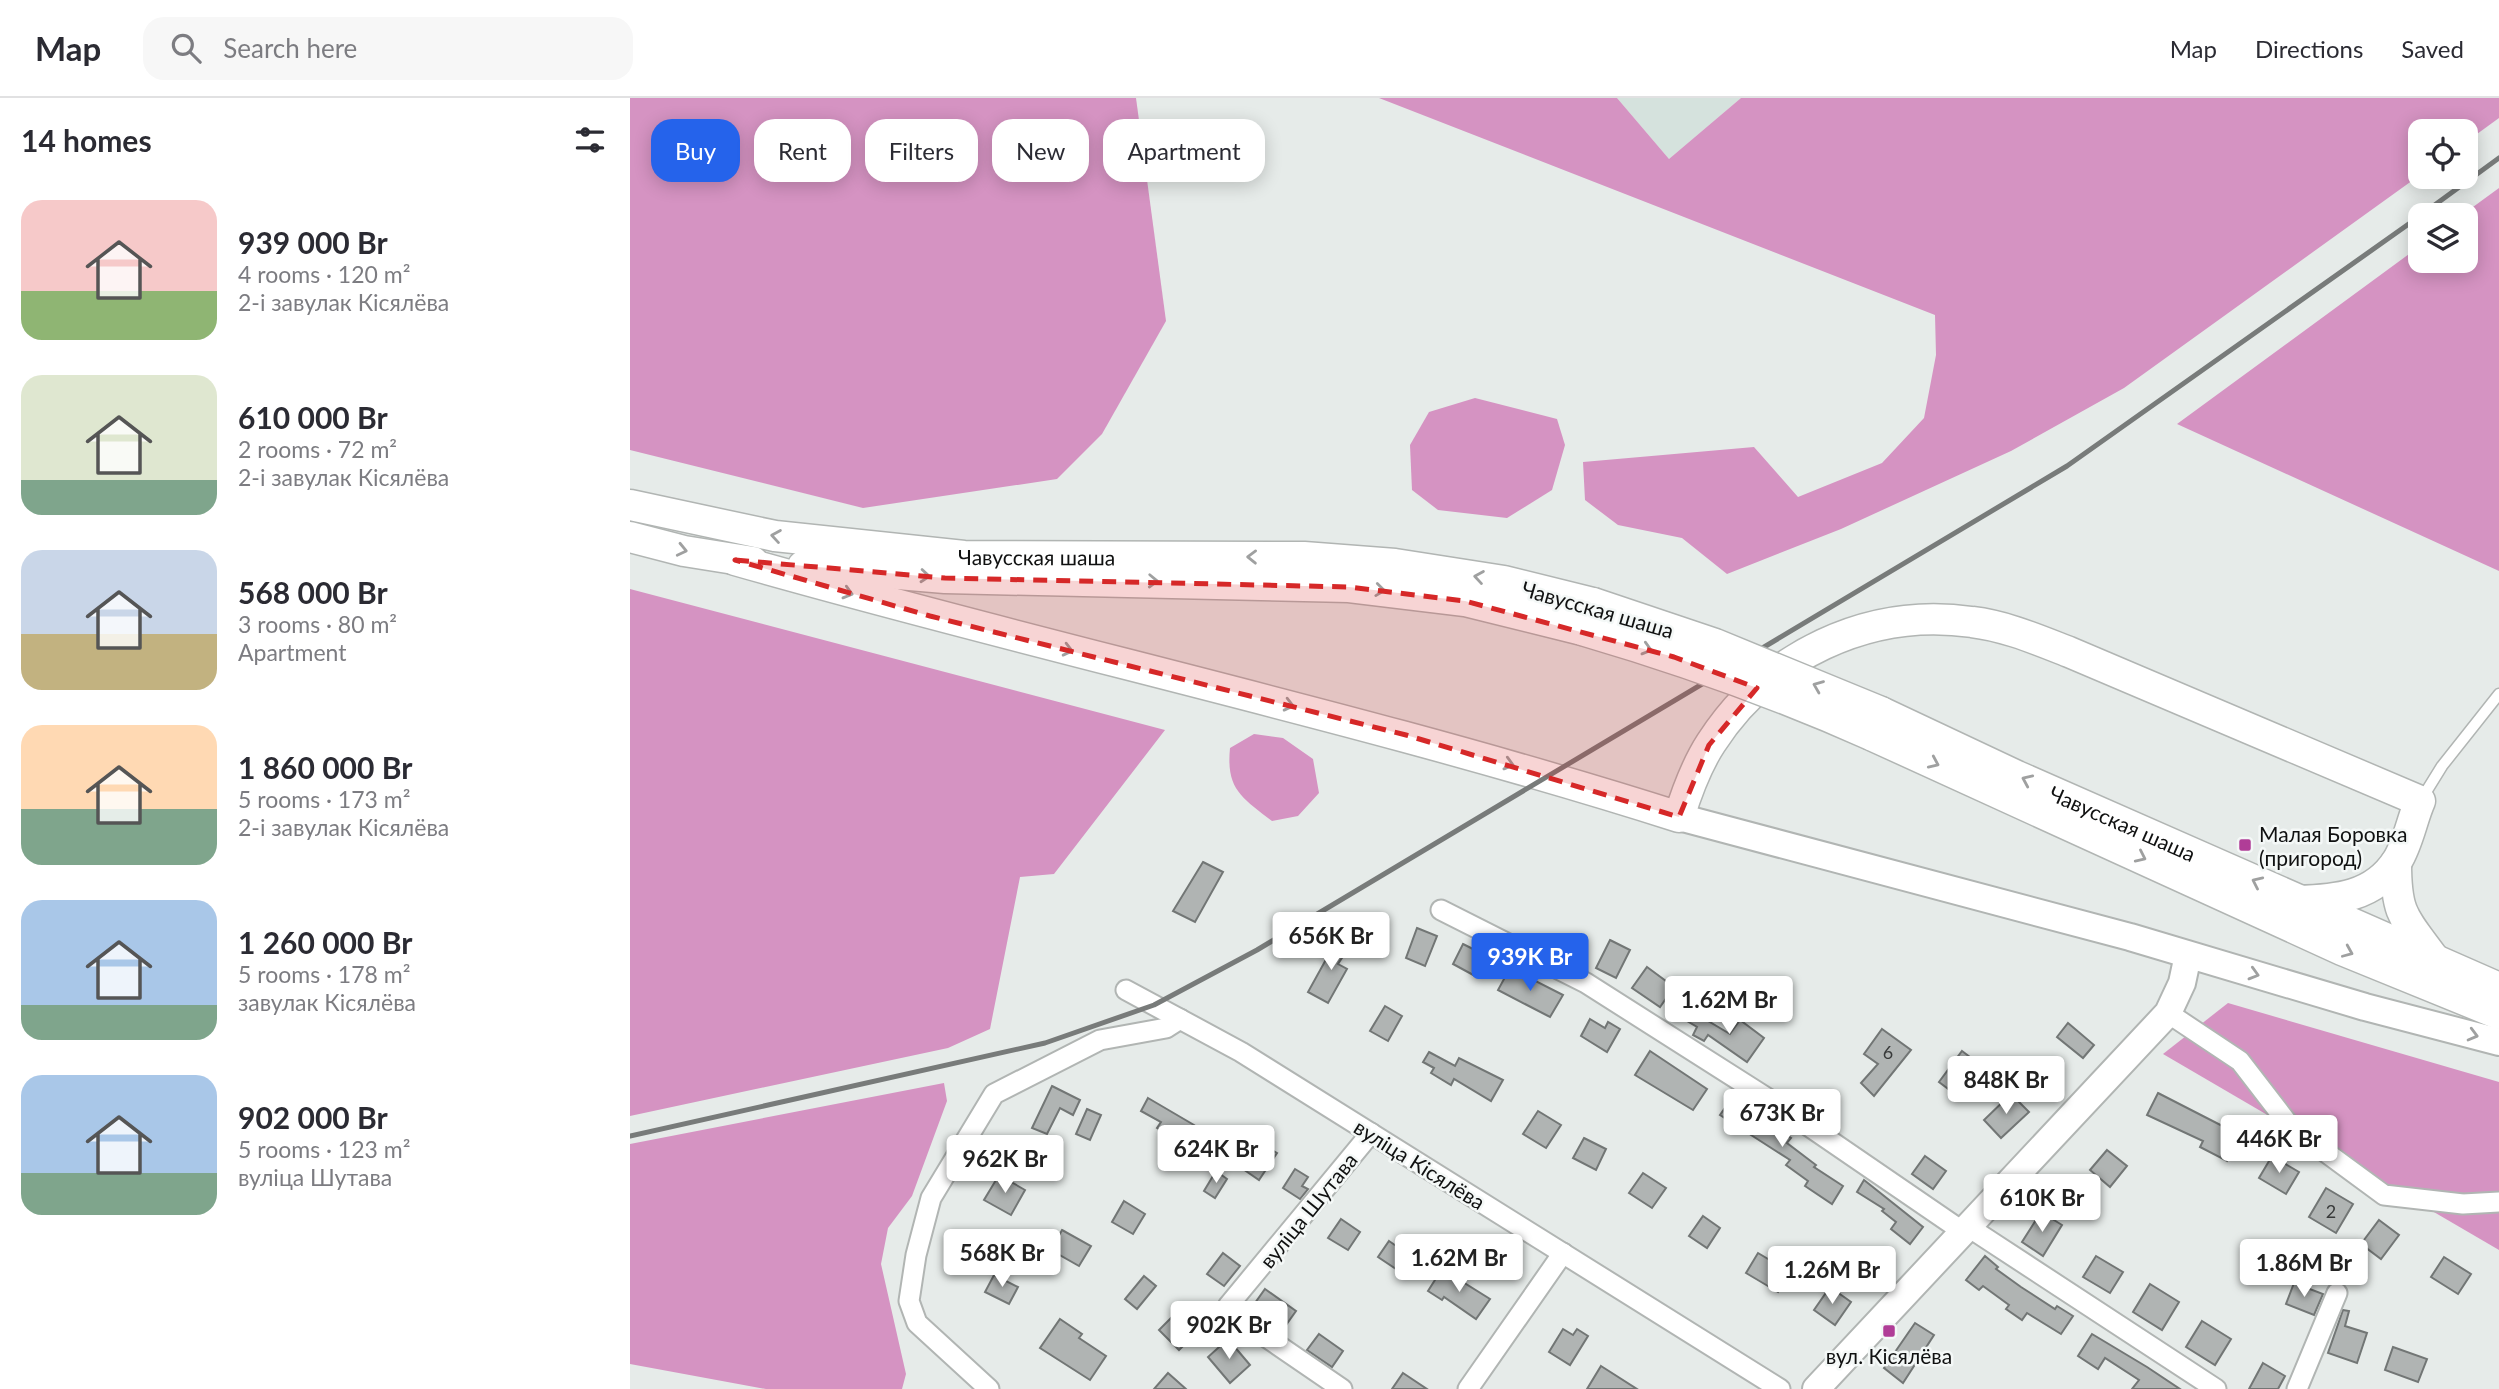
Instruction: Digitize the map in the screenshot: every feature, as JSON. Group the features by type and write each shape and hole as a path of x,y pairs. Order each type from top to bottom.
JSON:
{"main road":[{"name":"Чавусская шаша","path":"630,505 775,537 964,556 1292,557 1395,564 1504,581 1593,603 1715,644 2342,950 2499,1014"},
{"name":"Чавусская шаша","path":"630,537 735,561 945,578 1349,587 1465,601 1674,657 1811,708 1876,724 2499,988"},
{"path":"735,561 930,616 1406,735 1679,817 1692,779 1709,745 1732,713 1764,681 1804,654 1844,633 1885,623 1926,619 1973,622 2019,633 2420,800 2396,863 2396,900 2399,913 2433,959"},
{"path":"2297,901 2354,896 2366,890 2396,863"}],"street":[{"path":"1679,817 2499,1042"},
{"path":"1441,910 1586,983 2216,1389"},
{"path":"1816,1389 2168,1013 2182,983 2188,955"},
{"name":"вуліца Кісялёва","path":"1126,990 1241,1052 1780,1389"},
{"path":"2168,1013 2240,1061 2290,1126 2384,1195 2463,1204 2499,1202"},
{"path":"989,1389 917,1324 909,1301 916,1255 931,1198 994,1094 1100,1040 1166,1028 1180,1018"},
{"name":"вуліца Шутава","path":"1342,1389 1247,1324 1228,1306 1371,1133"},
{"path":"1468,1389 1563,1253"},
{"path":"2297,1389 2337,1293"}],"lane":[{"path":"2420,800 2442,766 2499,694"}],"highlighted area":[{"path":"735,560 945,578 1349,587 1465,601 1674,657 1757,688 1709,745 1679,817 1406,735 930,616"}],"shaded area":[{"path":"630,98 1136,98 1139,119 1103,119 1103,182 1147,182 1166,321 1102,434 1057,479 863,508 630,450"},
{"path":"1379,98 1617,98 1669,159 1741,98 2499,98 2499,118 2478,133 2478,119 2408,119 2408,184 2124,388 2011,451 1841,529 1727,574 1682,538 1618,525 1585,500 1583,462 1754,447 1798,497 1882,463 1924,418 1936,355 1935,315"},
{"path":"1617,98 1741,98 1669,159"},
{"path":"2499,188 2499,571 2177,424 2408,255 2408,273 2478,273 2478,203"},
{"path":"1475,398 1557,419 1565,445 1552,490 1507,518 1438,510 1412,490 1410,445 1429,412"},
{"path":"630,589 1165,730 1054,874 1020,877 990,1029 948,1048 630,1116"},
{"path":"1254,734 1283,738 1313,759 1319,793 1298,816 1272,821 1244,798 1233,783 1229,762 1230,748"},
{"path":"2228,1003 2499,1082 2499,1250 2163,1054"},
{"path":"944,1083 947,1101 912,1196 888,1228 881,1264 906,1374 902,1389 766,1389 630,1364 630,1144"}],"building":[{"path":"1203,862 1223,872 1195,922 1173,911"},
{"path":"1417,928 1437,936 1425,966 1406,958"},
{"path":"1339,936 1351,944 1338,964 1347,969 1328,1003 1308,992"},
{"path":"1610,940 1630,950 1616,978 1596,968"},
{"path":"1463,944 1487,956 1477,977 1453,964"},
{"path":"1647,967 1674,987 1660,1007 1632,988"},
{"path":"1510,968 1563,995 1550,1017 1498,990"},
{"path":"1385,1006 1402,1016 1388,1041 1370,1031"},
{"path":"1693,1012 1730,1034 1740,1020 1764,1038 1747,1062 1708,1035 1704,1041 1693,1035 1697,1027 1687,1021"},
{"path":"1590,1019 1605,1028 1608,1022 1620,1029 1607,1052 1581,1036"},
{"path":"2068,1023 2094,1045 2083,1058 2057,1037"},
{"path":"1882,1029 1911,1050 1874,1096 1861,1083 1878,1064 1864,1054"},
{"path":"1650,1051 1707,1089 1693,1110 1635,1075"},
{"path":"1962,1051 1983,1067 1959,1097 1939,1082"},
{"path":"1429,1052 1455,1066 1459,1058 1503,1080 1491,1101 1454,1079 1451,1085 1431,1073 1434,1068 1423,1062"},
{"path":"1052,1086 1080,1100 1073,1115 1060,1108 1047,1134 1032,1128"},
{"path":"2158,1093 2240,1135 2227,1161 2200,1147 2203,1141 2147,1115"},
{"path":"2011,1094 2029,1112 2001,1138 1984,1120"},
{"path":"1148,1098 1194,1125 1182,1143 1157,1128 1161,1122 1141,1111"},
{"path":"1732,1098 1791,1138 1787,1143 1816,1165 1814,1167 1843,1186 1832,1204 1805,1186 1808,1181 1786,1165 1790,1160 1720,1115"},
{"path":"1087,1109 1101,1115 1090,1140 1076,1134"},
{"path":"1538,1111 1561,1125 1546,1148 1523,1134"},
{"path":"1584,1138 1606,1149 1596,1170 1573,1158"},
{"path":"1260,1143 1277,1153 1259,1180 1243,1169"},
{"path":"2107,1150 2127,1166 2110,1187 2090,1170"},
{"path":"1925,1156 1946,1171 1933,1189 1912,1174"},
{"path":"2272,1156 2299,1172 2286,1194 2259,1178"},
{"path":"1295,1169 1308,1177 1302,1186 1308,1189 1300,1199 1283,1188"},
{"path":"1216,1171 1227,1179 1215,1198 1204,1191"},
{"path":"1643,1173 1666,1188 1652,1208 1629,1193"},
{"path":"999,1175 1025,1190 1011,1215 984,1200"},
{"path":"1864,1180 1923,1227 1910,1244 1891,1229 1896,1222 1882,1211 1884,1209 1857,1192"},
{"path":"2326,1188 2353,1204 2336,1233 2309,1217"},
{"path":"1124,1201 1145,1214 1133,1234 1112,1222"},
{"path":"2041,1212 2062,1225 2043,1256 2022,1242"},
{"path":"1703,1216 1720,1228 1707,1248 1689,1236"},
{"path":"1341,1219 1360,1232 1348,1250 1328,1238"},
{"path":"2379,1220 2399,1235 2381,1259 2361,1244"},
{"path":"1062,1230 1091,1246 1079,1266 1051,1250"},
{"path":"1389,1241 1415,1259 1405,1275 1378,1257"},
{"path":"1223,1253 1240,1266 1224,1286 1207,1274"},
{"path":"1758,1253 1790,1272 1778,1292 1746,1273"},
{"path":"1985,1256 1998,1267 1996,1269 2021,1287 2055,1309 2057,1306 2073,1316 2061,1334 2027,1313 2022,1320 2006,1309 2009,1305 1983,1286 1979,1290 1966,1280"},
{"path":"2096,1256 2123,1272 2110,1293 2083,1277"},
{"path":"2444,1257 2471,1274 2458,1294 2431,1277"},
{"path":"1442,1269 1490,1299 1476,1319 1444,1297 1442,1300 1428,1291"},
{"path":"994,1275 1018,1287 1009,1304 985,1292"},
{"path":"1144,1276 1156,1286 1137,1309 1125,1299"},
{"path":"2294,1283 2323,1294 2314,1315 2286,1304"},
{"path":"2150,1284 2179,1302 2162,1330 2133,1312"},
{"path":"1830,1287 1851,1302 1835,1325 1814,1310"},
{"path":"1265,1289 1296,1311 1281,1332 1250,1310"},
{"path":"1179,1310 1199,1330 1179,1350 1159,1330"},
{"path":"2343,1310 2349,1311 2345,1326 2367,1333 2357,1363 2328,1353"},
{"path":"1060,1319 1082,1334 1079,1338 1106,1356 1090,1380 1040,1348"},
{"path":"2202,1321 2231,1339 2215,1365 2186,1347"},
{"path":"1915,1323 1934,1335 1903,1383 1884,1368"},
{"path":"1563,1329 1573,1335 1577,1329 1588,1336 1570,1365 1549,1352"},
{"path":"1319,1334 1343,1351 1332,1367 1307,1350"},
{"path":"2092,1334 2180,1389 2132,1389 2139,1380 2105,1358 2098,1369 2078,1356"},
{"path":"1228,1339 1250,1365 1230,1383 1208,1357"},
{"path":"2393,1347 2427,1359 2418,1382 2385,1370"},
{"path":"2263,1363 2285,1376 2278,1389 2249,1389"},
{"path":"1601,1366 1637,1389 1587,1389"},
{"path":"1168,1373 1186,1389 1154,1389"},
{"path":"1403,1373 1427,1389 1392,1389"}],"railway":[{"path":"2437,203 2499,158"},
{"path":"630,1136 1045,1043 1154,1005 1257,950 2067,466 2408,224"}],"place":[{"name":"Малая Боровка (пригород)","path":"2245,845"},
{"name":"вул. Кісялёва","path":"1889,1331"}]}
